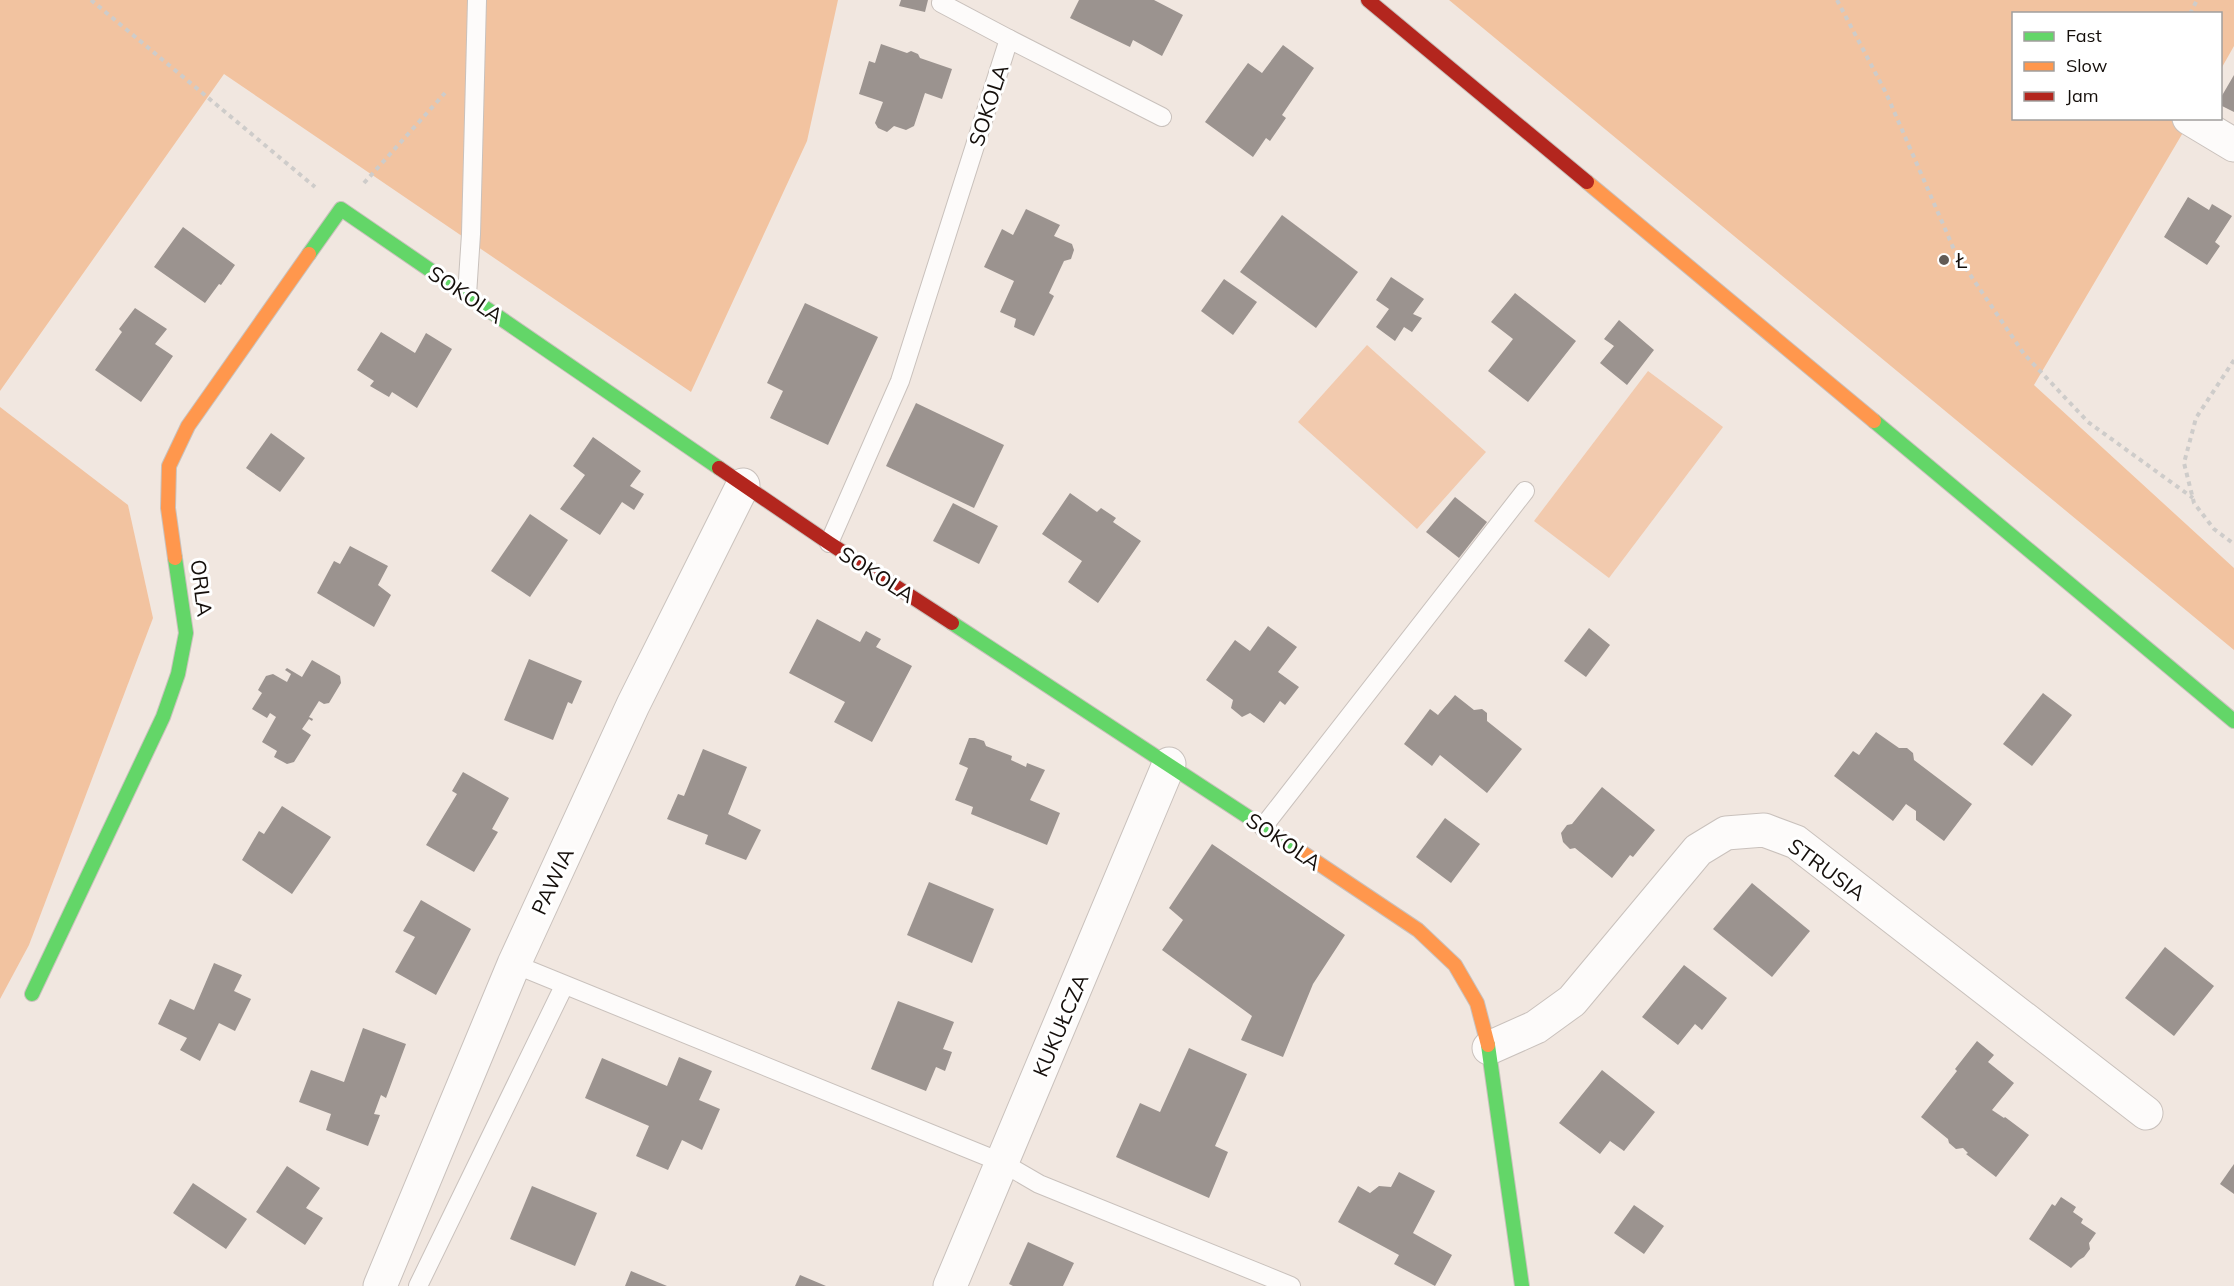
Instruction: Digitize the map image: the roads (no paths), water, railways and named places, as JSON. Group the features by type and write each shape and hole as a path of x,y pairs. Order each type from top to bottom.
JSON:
{"street":[{"path":"1368,0 2234,721"},
{"path":"2192,120 2234,145"},
{"name":"SOKOLA","path":"341,209 829,543 1169,764 1418,930 1455,964 1477,1003 1489,1048 1522,1286"},
{"name":"ORLA","path":"32,994 163,717 178,674 186,633 168,508 169,466 188,426 341,209"},
{"name":"PAWIA","path":"380,1286 514,964 633,705 743,485"},
{"name":"KUKUŁCZA","path":"951,1286 1169,764"},
{"name":"STRUSIA","path":"1489,1048 1536,1027 1572,1001 1698,850 1726,833 1764,830 1796,842 2146,1113"}],"lane":[{"path":"467,295 471,234 477,0"},
{"name":"SOKOLA","path":"940,3 1162,117"},
{"name":"SOKOLA","path":"829,543 900,381 1009,39"},
{"path":"1263,827 1525,491"},
{"path":"514,964 1003,1163 1039,1184 1291,1286"},
{"path":"418,1286 564,986"}],"place":[{"name":"Ł","path":"1944,260"}]}
